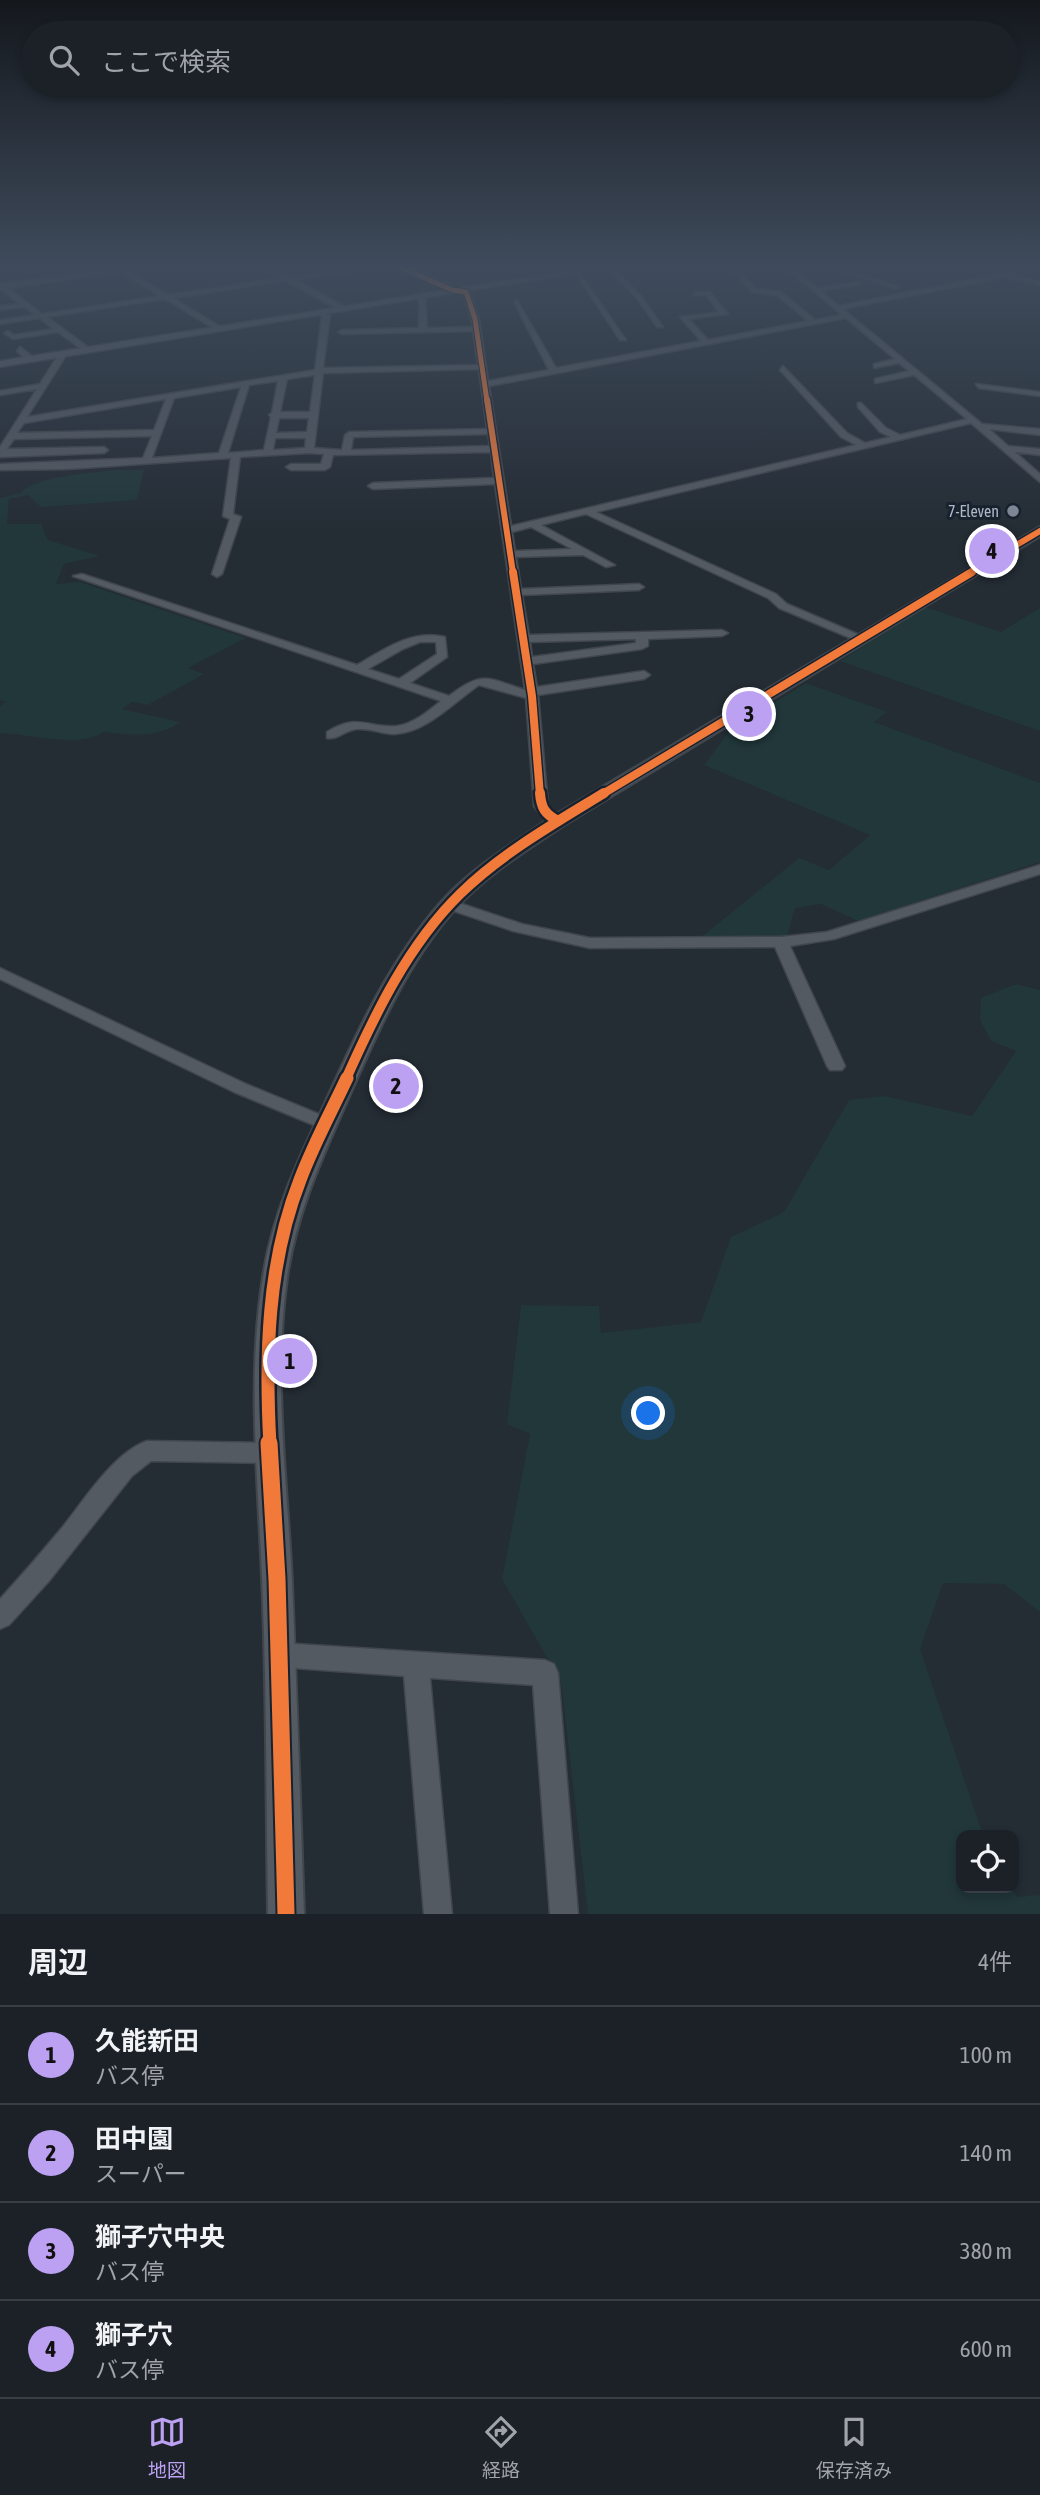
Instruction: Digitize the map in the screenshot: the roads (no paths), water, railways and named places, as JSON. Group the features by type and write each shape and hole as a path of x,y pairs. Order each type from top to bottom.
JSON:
{"main road":[{"path":"0,364 54,355"}],"street":[{"path":"26,355 30,359"},
{"path":"1,453 62,355"},
{"path":"309,450 321,355"},
{"path":"480,355 531,694 541,806 547,816 558,821"},
{"path":"546,355 554,371"},
{"path":"485,384 636,355"},
{"path":"896,355 1040,479"},
{"path":"877,366 902,360"},
{"path":"21,421 334,369 482,368"},
{"path":"783,368 844,435 862,445"},
{"path":"878,380 916,372"},
{"path":"268,453 283,377"},
{"path":"223,455 246,383"},
{"path":"0,393 42,386"},
{"path":"979,386 1040,394"},
{"path":"147,459 171,396"},
{"path":"123,414 128,403"},
{"path":"861,405 883,430 898,437"},
{"path":"75,435 87,410"},
{"path":"274,415 313,415"},
{"path":"506,530 898,437 977,423 1040,432"},
{"path":"96,464 118,424"},
{"path":"346,453 349,435 491,431"},
{"path":"12,436 156,433"},
{"path":"271,436 310,435"},
{"path":"0,467 96,464 309,450 346,453 493,449"},
{"path":"1007,449 1040,452"},
{"path":"1,453 104,450"},
{"path":"291,467 325,467 329,452"},
{"path":"217,573 236,517 228,516 236,454"},
{"path":"373,486 499,481"},
{"path":"587,511 772,596 783,606 860,639"},
{"path":"532,524 610,565"},
{"path":"286,1914 280,1656 268,1346 275,1270 288,1210 389,990 420,943 450,905 497,862 558,821 1040,531"},
{"path":"510,554 585,552"},
{"path":"78,576 449,700"},
{"path":"515,592 639,587"},
{"path":"522,639 722,633"},
{"path":"526,661 642,646 642,635"},
{"path":"360,669 403,643 430,638 441,639 443,655 401,683"},
{"path":"332,735 341,728 360,723 392,730 408,728 480,681 531,694 644,675"},
{"path":"450,905 572,942 781,942 829,936 1040,869"},
{"path":"781,942 836,1066"},
{"path":"0,973 240,1088 327,1124"},
{"path":"0,1617 124,1469 147,1451 272,1453"},
{"path":"280,1656 545,1674 564,1914"},
{"path":"416,1665 438,1914"}],"place":[{"name":"7-Eleven","path":"1013,511"},
{"name":"獅子穴","path":"992,551"},
{"name":"獅子穴中央","path":"749,714"},
{"name":"田中園","path":"396,1086"},
{"name":"久能新田","path":"290,1361"}]}
